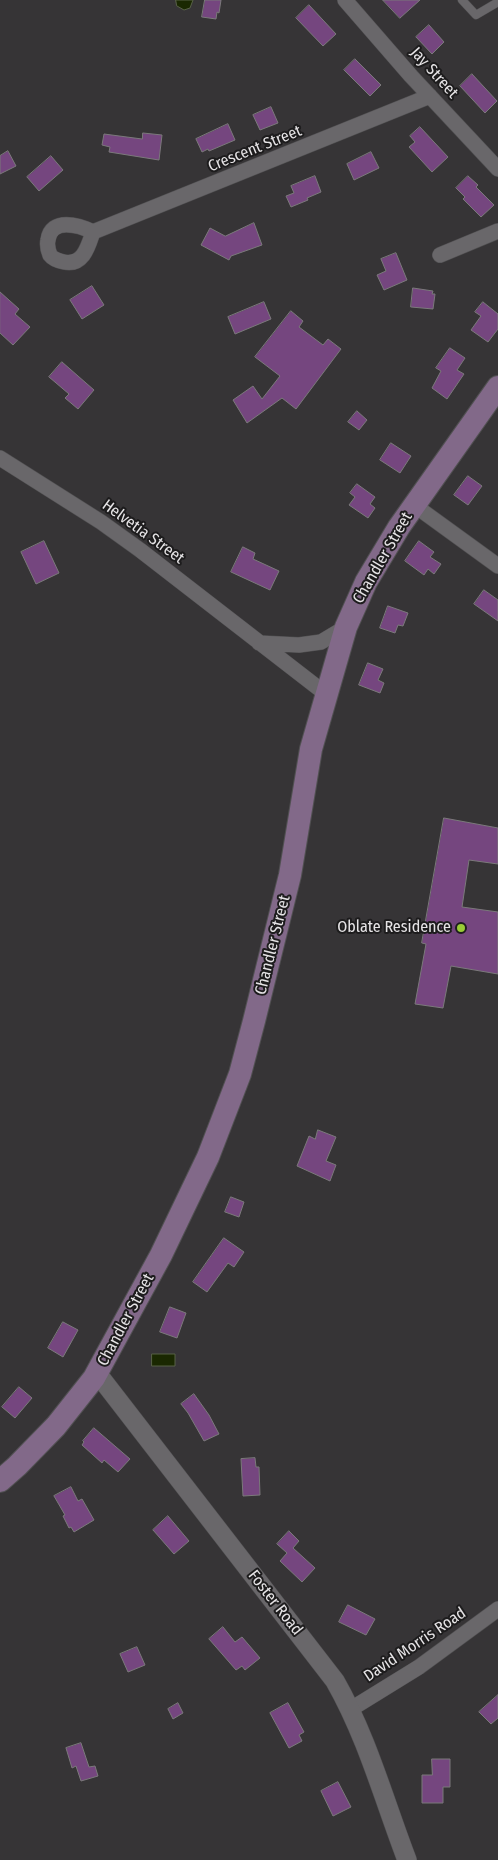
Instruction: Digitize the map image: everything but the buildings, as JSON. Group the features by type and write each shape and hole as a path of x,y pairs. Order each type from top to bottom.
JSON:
{"main road":[{"name":"Chandler Street","path":"0,1481 24,1460 56,1426 79,1399 97,1373 161,1255 204,1166 238,1082 290,875 312,748 346,627 366,582 398,527 498,387"}],"street":[{"name":"Jay Street","path":"345,0 498,169"},
{"name":"Crescent Street","path":"93,232 430,96"},
{"path":"440,255 498,231"},
{"name":"Helvetia Street","path":"0,458 101,522 140,550 326,694"},
{"path":"414,505 498,566"},
{"path":"259,643 299,645 321,642 346,627"},
{"name":"Foster Road","path":"97,1373 335,1681 351,1709 366,1746 407,1860"},
{"name":"David Morris Road","path":"351,1709 419,1667 498,1609"}],"lane":[{"path":"462,0 476,15 498,2"}],"shaded area":[{"path":"176,0 193,0 190,8 184,10 177,6"},
{"path":"152,1354 175,1354 175,1366 152,1366"}],"place":[{"name":"Oblate Residence","path":"461,928"}]}
